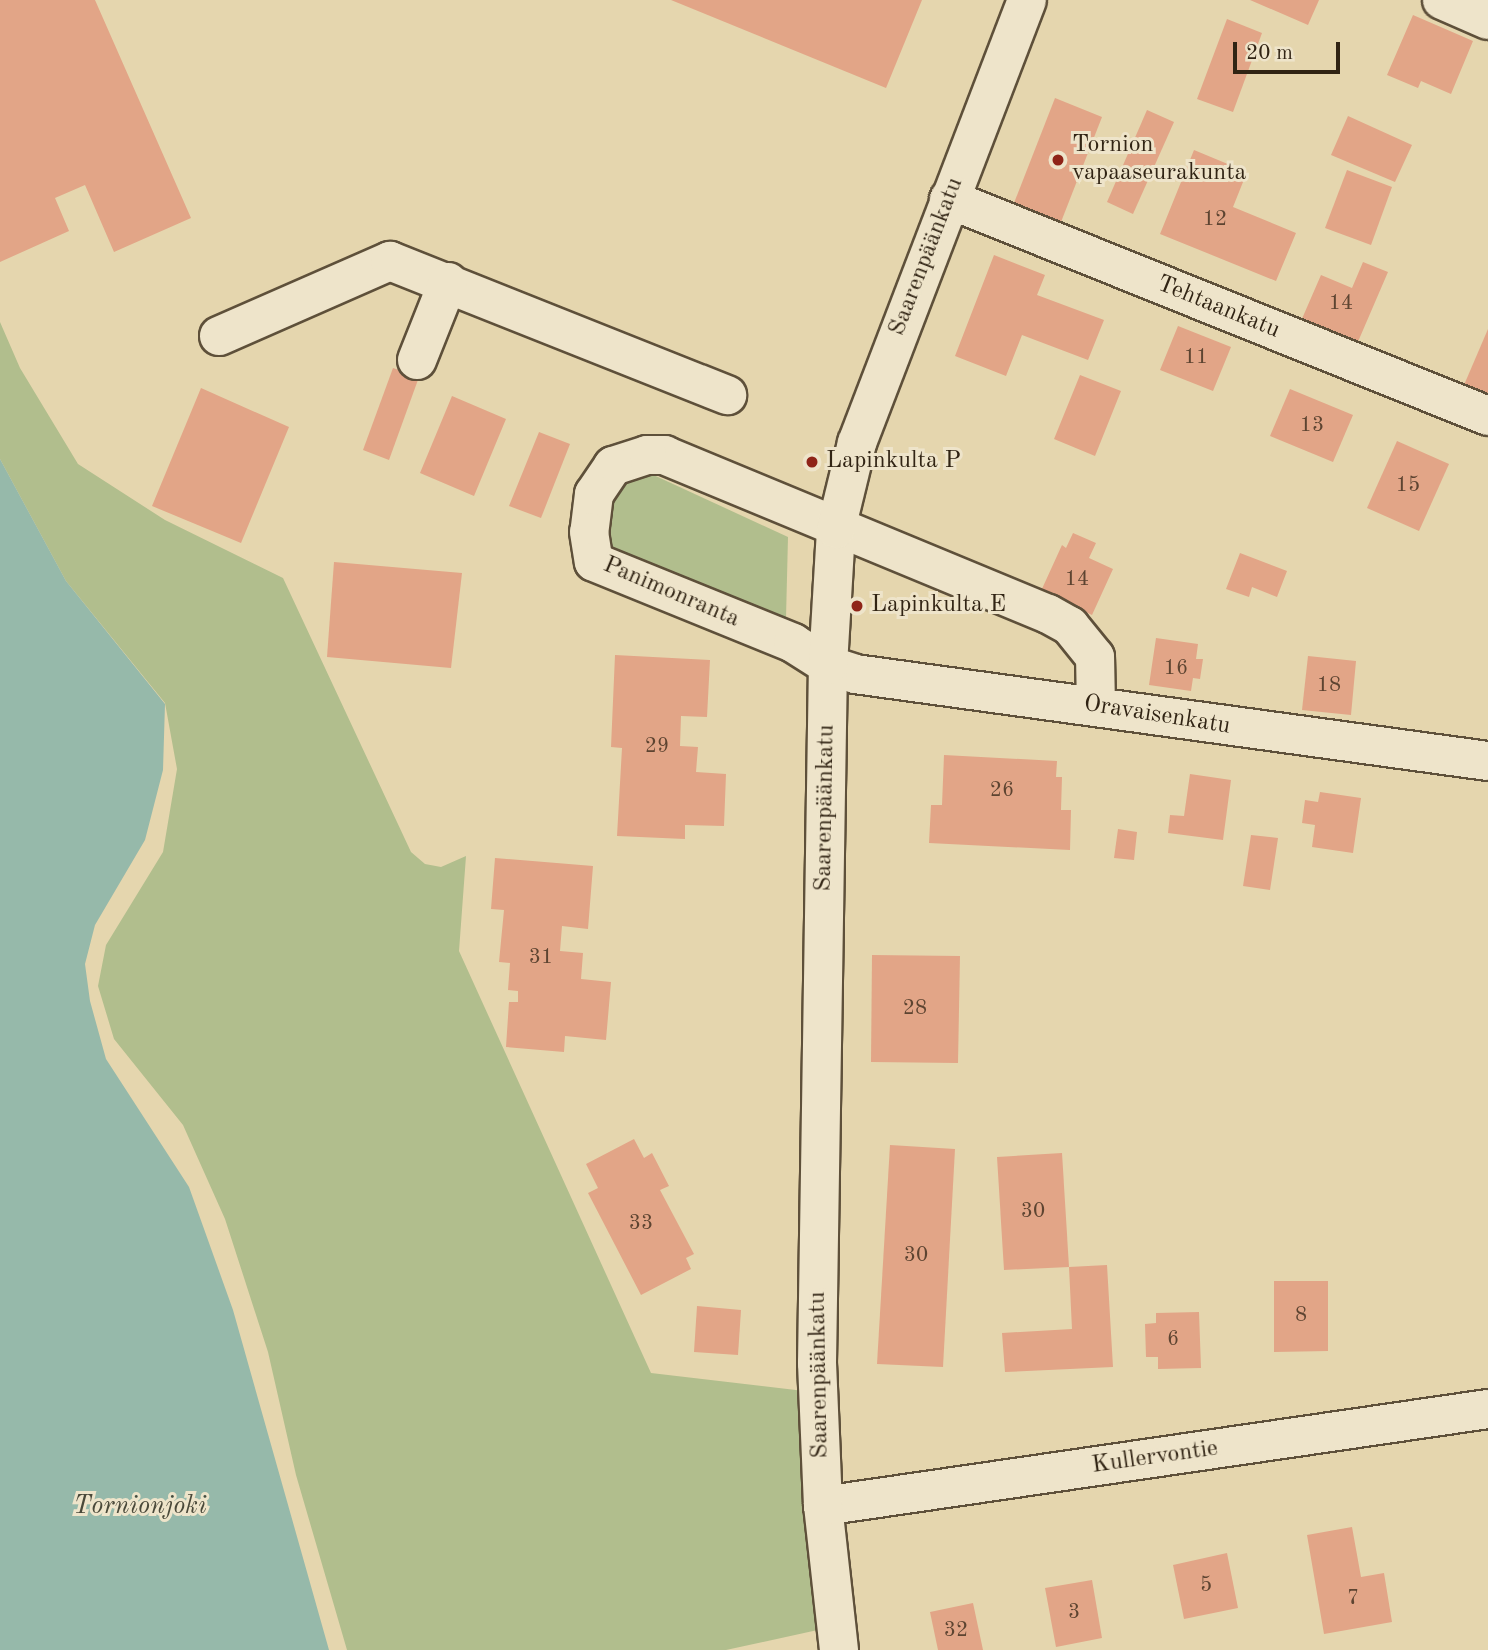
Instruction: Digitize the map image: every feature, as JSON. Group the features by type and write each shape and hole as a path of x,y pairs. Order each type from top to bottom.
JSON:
{"street":[{"name":"Saarenpäänkatu","path":"839,1650 823,1506 817,1363 828,665 836,529 857,443 1027,0"},
{"path":"1442,0 1488,20"},
{"name":"Tehtaankatu","path":"949,199 1488,416"},
{"path":"219,336 390,261 727,394"},
{"path":"417,360 448,282"},
{"name":"Panimonranta","path":"828,665 793,643 594,562 589,532 594,494 613,466 647,455 665,455 836,529"},
{"path":"836,529 1070,626 1095,657 1096,707"},
{"name":"Oravaisenkatu","path":"828,665 855,674 1488,761"},
{"name":"Kullervontie","path":"823,1506 1488,1409"}],"green space":[{"path":"0,322 20,368 78,464 165,520 283,578 411,852 425,864 441,867 466,856 459,951 651,1373 821,1393 854,1622 726,1650 347,1650 296,1475 268,1352 225,1219 183,1125 114,1039 98,986 106,945 163,852 177,769 165,703 66,581 0,459"},
{"path":"647,472 788,537 786,618 612,547 604,521 620,485"}],"water":[{"name":"Tornionjoki","path":"0,459 66,581 165,704 163,770 145,840 95,925 85,964 90,1001 106,1059 189,1187 233,1310 329,1650 0,1650"}],"building":[{"path":"0,0 95,0 191,218 114,252 85,185 55,198 69,231 0,262"},
{"path":"671,0 922,0 886,88"},
{"path":"1250,0 1319,0 1308,25"},
{"path":"1413,15 1473,41 1451,94 1421,81 1418,88 1387,75"},
{"path":"1227,19 1262,33 1233,112 1197,99"},
{"name":"Tornion vapaaseurakunta","path":"1055,98 1102,117 1061,222 1014,203"},
{"path":"1147,110 1174,122 1133,214 1107,202"},
{"path":"1348,116 1412,145 1395,182 1331,155"},
{"path":"1194,150 1247,172 1233,207 1296,233 1276,281 1160,234"},
{"path":"1347,170 1392,187 1371,245 1325,228"},
{"path":"994,255 1045,275 1037,295 1104,320 1088,360 1022,335 1006,376 955,356"},
{"path":"1363,262 1388,272 1357,344 1301,321 1321,275 1352,288"},
{"path":"1178,326 1231,347 1213,391 1160,370"},
{"path":"1488,329 1488,395 1464,385"},
{"path":"393,368 419,377 389,460 363,450"},
{"path":"1080,375 1121,391 1095,456 1054,439"},
{"path":"201,388 289,427 241,543 152,506"},
{"path":"1290,389 1353,415 1333,462 1270,436"},
{"path":"452,396 506,419 474,496 420,473"},
{"path":"539,432 570,444 541,518 509,506"},
{"path":"1397,441 1449,464 1419,531 1367,508"},
{"path":"1073,533 1096,543 1089,558 1113,569 1092,615 1041,591 1062,545 1066,548"},
{"path":"1240,553 1287,571 1277,597 1252,587 1249,597 1226,589"},
{"path":"334,562 462,573 451,668 327,657"},
{"path":"1156,638 1198,644 1196,659 1203,659 1200,679 1193,678 1191,691 1149,685"},
{"path":"615,655 710,660 707,717 681,716 680,746 698,747 696,772 726,774 724,826 685,825 685,839 617,836 622,748 611,747"},
{"path":"1308,656 1356,661 1351,715 1302,710"},
{"path":"944,755 1057,761 1056,777 1062,777 1061,810 1071,810 1070,850 929,843 931,805 942,805"},
{"path":"1190,774 1231,780 1223,840 1168,833 1170,815 1184,816"},
{"path":"1320,792 1361,798 1353,853 1312,847 1315,825 1302,823 1305,800 1318,802"},
{"path":"1118,829 1137,832 1134,860 1114,858"},
{"path":"1251,835 1278,838 1270,890 1243,886"},
{"path":"495,858 593,866 588,929 562,926 560,951 583,953 581,979 611,982 606,1040 565,1036 564,1052 506,1047 509,1002 518,1002 518,991 508,990 510,963 499,962 504,910 491,909"},
{"path":"872,955 960,956 958,1063 871,1062"},
{"path":"634,1139 644,1158 652,1153 669,1186 660,1190 694,1254 686,1258 691,1269 641,1295 588,1193 598,1188 586,1164"},
{"path":"890,1145 955,1149 943,1367 877,1364"},
{"path":"1062,1153 1069,1267 1004,1270 997,1157"},
{"path":"1107,1265 1113,1367 1005,1372 1002,1333 1072,1329 1069,1267"},
{"path":"1274,1281 1328,1281 1328,1351 1274,1352"},
{"path":"697,1306 741,1310 738,1355 694,1352"},
{"path":"1199,1312 1201,1368 1158,1369 1158,1357 1146,1357 1145,1324 1156,1323 1156,1313"},
{"path":"1352,1527 1361,1577 1384,1573 1392,1622 1324,1634 1307,1535"},
{"path":"1227,1553 1238,1608 1184,1619 1173,1565"},
{"path":"1092,1580 1102,1638 1056,1647 1045,1588"},
{"path":"973,1603 983,1650 938,1650 930,1612"}],"place":[{"name":"Tornion vapaaseurakunta","path":"1058,160"},
{"name":"Lapinkulta P","path":"812,462"},
{"name":"Lapinkulta E","path":"857,606"}]}
